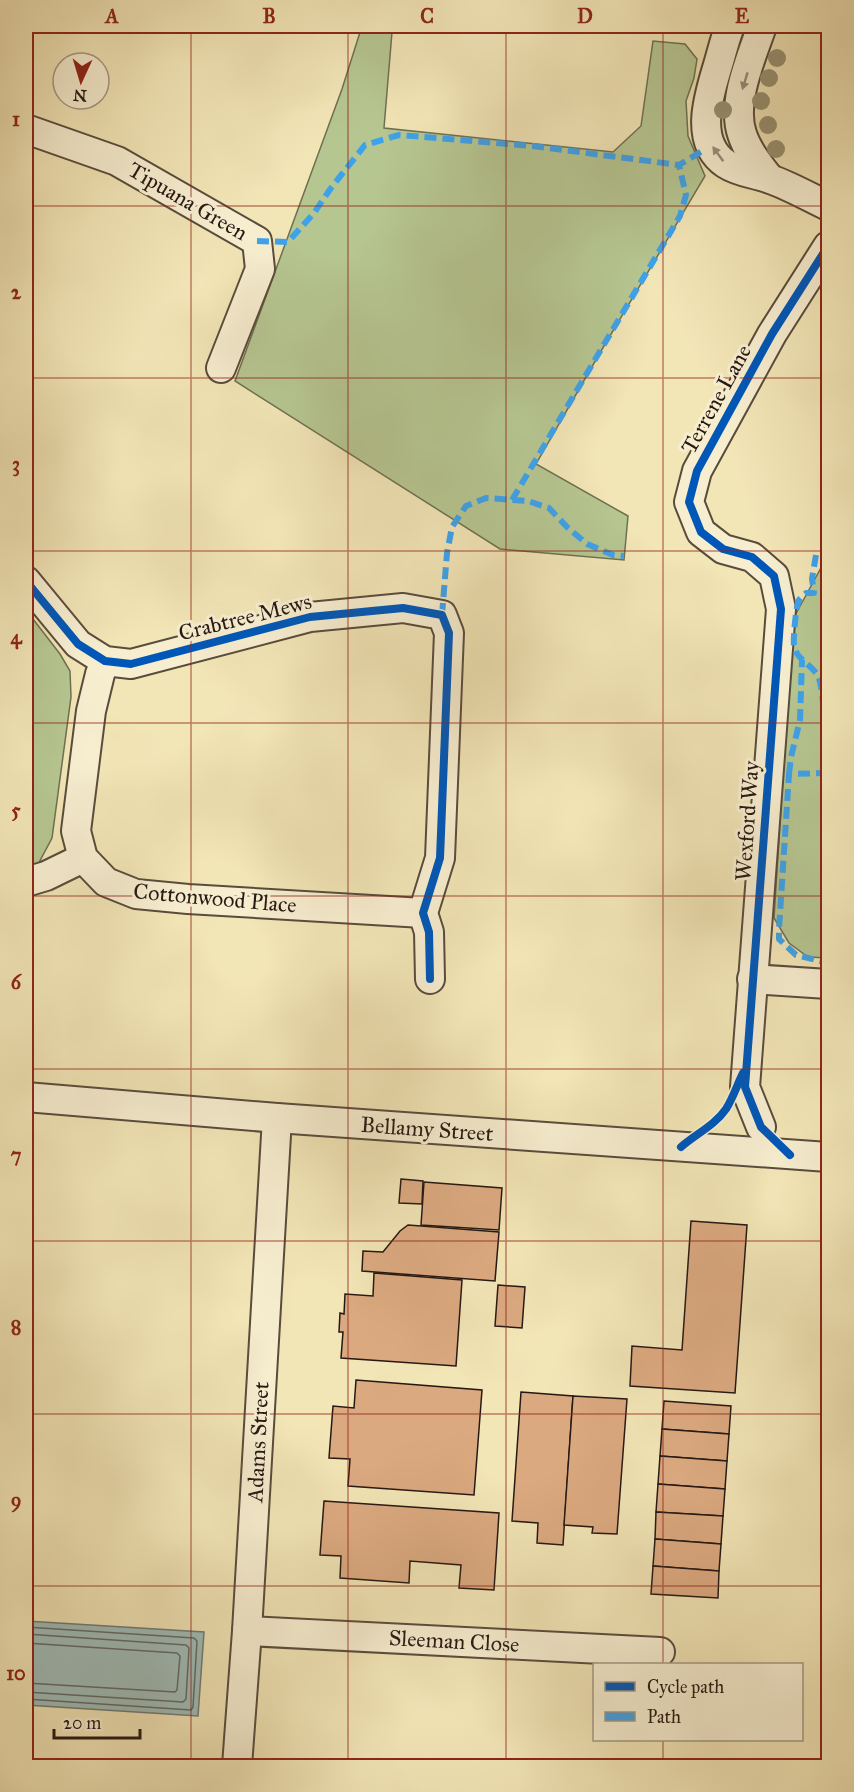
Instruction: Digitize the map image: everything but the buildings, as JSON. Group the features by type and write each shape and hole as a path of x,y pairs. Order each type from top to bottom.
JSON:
{"street":[{"path":"769,178 751,153 742,135 739,121 739,100 760,33 722,28 706,122 707,135 712,147 724,163 740,171 769,178 828,206"},
{"name":"Tipuana Green","path":"26,129 117,161 257,241 260,269 221,368"},
{"name":"Terrene Lane","path":"774,576 752,557 723,549 701,532 689,502 697,471 772,334 828,246"},
{"name":"Wexford Way","path":"761,1127 745,1087 781,609 774,576"},
{"path":"26,580 78,644 105,661 91,711 76,831 83,858 46,876 26,882"},
{"name":"Crabtree Mews","path":"105,661 131,664 310,617 403,608 442,615 449,633 440,858 423,913"},
{"name":"Cottonwood Place","path":"83,858 106,882 136,894 423,913"},
{"path":"423,913 429,932 430,979"},
{"path":"752,979 828,984"},
{"name":"Bellamy Street","path":"26,1097 277,1118 828,1157"},
{"name":"Adams Street","path":"237,1767 248,1631 277,1118"},
{"name":"Sleeman Close","path":"248,1631 660,1652"}],"green space":[{"path":"362,26 388,26 392,32 384,128 613,152 641,126 653,41 685,44 697,59 694,78 686,101 688,136 705,176 536,464 628,516 624,560 500,549 235,381 342,89"},
{"path":"828,555 828,958 808,957 789,943 774,918 793,619"},
{"path":"26,610 60,654 70,671 71,697 52,838 36,868 26,870"}],"water":[{"path":"26,1621 204,1632 198,1716 26,1705"}],"marked path":[{"path":"257,241 288,242 314,213 365,145 399,135 533,146 679,165"},
{"path":"512,500 680,216 686,195 679,165 704,150"},
{"path":"442,615 447,553 452,527 466,506 486,498 528,501 549,508 587,544 613,555 624,556"},
{"path":"816,555 812,579 814,593 806,593 799,600 794,646 799,656 815,672 820,682 824,751 828,774"},
{"path":"789,774 800,720 802,660"},
{"path":"828,773 789,774 779,929 779,939 796,955 828,963"}],"cycle path":[{"path":"790,1155 761,1127 745,1087 781,609 774,576 752,557 723,549 701,532 689,502 697,471 772,334 828,246"},
{"path":"26,581 78,644 105,661 131,664 310,617 403,608 442,615 449,633 440,858 423,913 429,932 430,979"},
{"path":"681,1147 722,1115 743,1073"}]}
